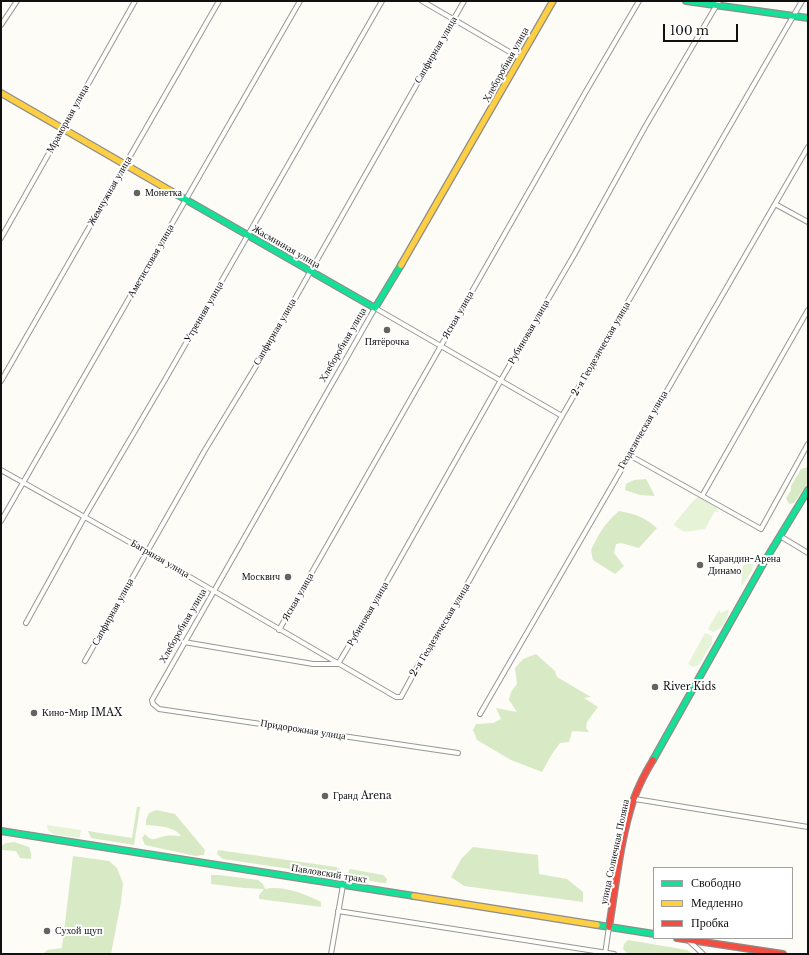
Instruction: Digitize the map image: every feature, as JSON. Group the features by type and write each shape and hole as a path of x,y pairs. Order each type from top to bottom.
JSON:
{"street":[{"path":"1,25 17,1"},
{"name":"Мраморная улица","path":"1,238 135,1"},
{"name":"Жемчужная улица","path":"1,381 219,1"},
{"name":"Аметистовая улица","path":"1,521 300,1"},
{"name":"Утренняя улица","path":"26,623 85,516 248,236 382,1"},
{"path":"422,1 520,58"},
{"name":"Сапфирная улица","path":"85,661 206,450 267,348 464,1"},
{"name":"Хлеборобная улица","path":"152,700 374,308 437,204 553,1"},
{"name":"Ясная улица","path":"279,630 440,345 639,1"},
{"path":"686,1 718,3 808,18"},
{"name":"2-я Геодезическая улица","path":"400,697 420,662 429,652 562,416 802,1"},
{"name":"Рубиновая улица","path":"338,664 384,587 501,380 574,255 645,127 718,3"},
{"name":"Жасминная улица","path":"1,93 124,166 562,416"},
{"name":"Геодезическая улица","path":"480,714 808,147"},
{"path":"775,204 808,222"},
{"path":"702,496 808,310"},
{"path":"629,455 761,529 808,444"},
{"name":"Багряная улица","path":"1,470 85,516 396,697 400,697"},
{"name":"улица Солнечная Поляна","path":"609,927 627,827 635,799 655,755 780,536 808,490"},
{"path":"780,536 808,553"},
{"path":"184,642 313,664 338,664"},
{"name":"Придорожная улица","path":"152,700 153,704 159,709 458,754"},
{"path":"635,799 808,827"},
{"name":"Павловский тракт","path":"1,831 653,934"},
{"path":"331,954 343,885"},
{"path":"338,911 614,954"},
{"path":"605,953 609,927"},
{"path":"682,939 783,954"},
{"path":"687,940 704,954"}],"green space":[{"path":"808,467 808,483 794,503 789,504 786,498 791,490 791,486 801,469"},
{"path":"646,479 655,496 640,495 625,490 626,484 634,480"},
{"path":"698,497 717,508 718,513 715,511 705,529 685,532 674,524"},
{"path":"619,511 640,516 657,528 639,548 621,543 616,544 614,553 624,566 615,574 593,560 591,550 603,529"},
{"path":"747,560 753,565 752,571 741,587 742,576 739,574"},
{"path":"729,609 726,620 720,629 713,632 708,629 719,610 721,613"},
{"path":"705,633 712,636 712,643 699,665 693,667 688,664"},
{"path":"536,654 555,671 557,677 591,697 584,698 598,707 587,722 586,728 589,732 572,731 569,742 560,743 542,772 511,760 477,740 473,730 476,724 493,723 501,719 496,708 517,712 509,700 511,692 517,684 515,668 523,659"},
{"path":"137,807 140,807 134,845 91,838 88,831 132,838"},
{"path":"156,810 175,814 205,850 204,855 195,856 145,845 142,838 145,834 152,839 167,836 181,836 170,828 146,825 146,820 149,813"},
{"path":"47,825 81,830 80,836 79,838 53,834 48,830"},
{"path":"14,842 29,847 31,859 20,858 16,851 2,850 1,846 6,843"},
{"path":"473,847 538,855 539,874 567,879 583,892 583,902 464,886 451,877 462,858"},
{"path":"218,850 336,867 340,869 337,873 331,875 223,859 217,854"},
{"path":"73,856 109,861 117,868 123,883 111,954 43,954 47,950 62,948"},
{"path":"350,869 383,875 387,879 386,883 351,877 348,873"},
{"path":"211,875 258,880 263,884 265,889 279,888 301,893 321,902 321,907 259,899 259,895 264,889 211,884"},
{"path":"628,940 687,950 693,954 627,953 623,949 624,944"}],"traffic: fast":[{"path":"686,1 808,18"},
{"path":"176,194 375,308 401,265"},
{"path":"653,760 763,564 808,490"},
{"path":"1,831 414,896"},
{"path":"597,925 653,934"}],"traffic: slow":[{"path":"401,265 553,1"},
{"path":"1,93 176,194"},
{"path":"414,896 597,925"}],"traffic: jam":[{"path":"609,927 622,847 629,816 637,791 653,760"},
{"path":"684,939 783,954"}],"place":[{"name":"Монетка","path":"137,193"},
{"name":"Пятёрочка","path":"387,330"},
{"name":"Карандин-Арена Динамо","path":"700,565"},
{"name":"Москвич","path":"288,577"},
{"name":"River Kids","path":"655,687"},
{"name":"Кино-Мир IMAX","path":"34,713"},
{"name":"Гранд Arena","path":"325,796"},
{"name":"Сухой щуп","path":"47,931"}]}
